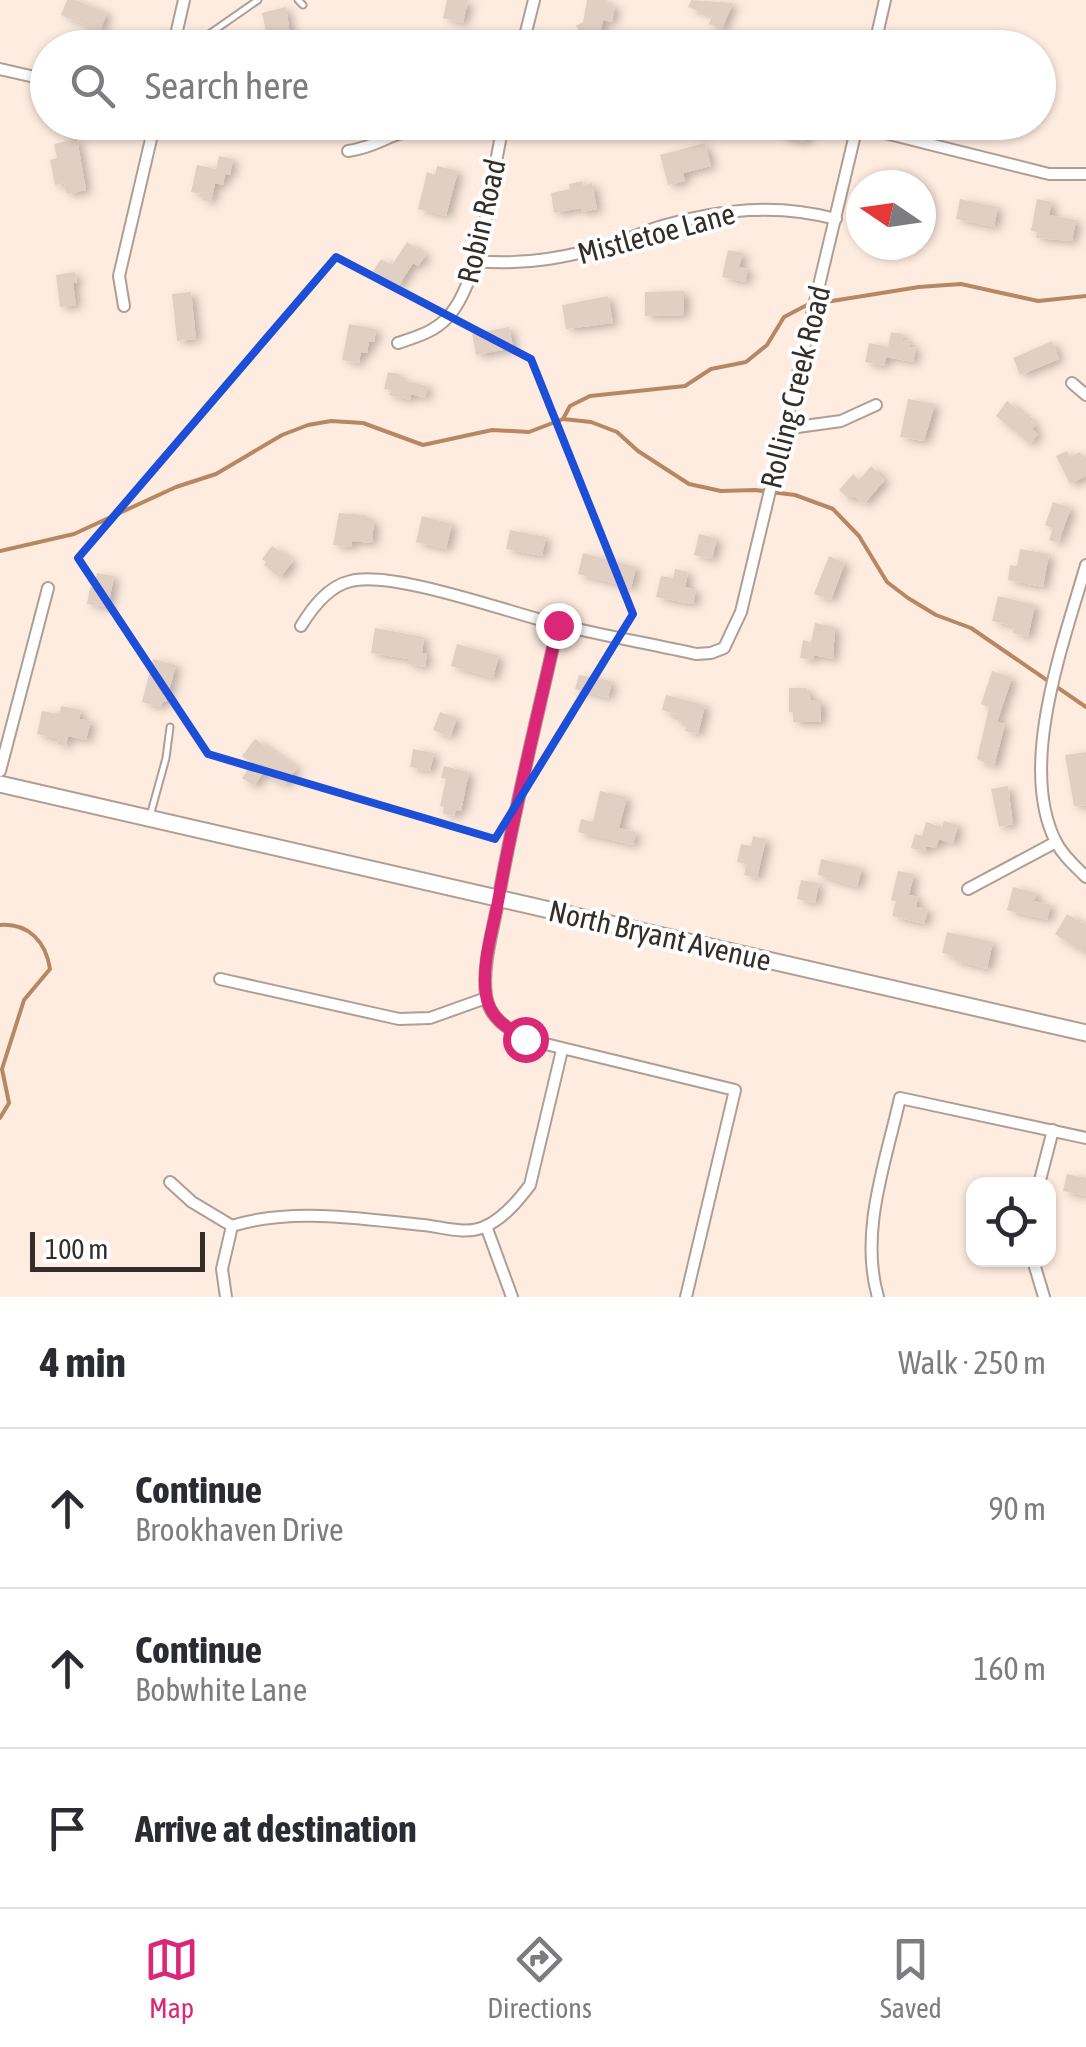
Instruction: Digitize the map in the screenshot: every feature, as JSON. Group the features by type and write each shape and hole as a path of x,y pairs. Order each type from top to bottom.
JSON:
{"street":[{"path":"177,30 184,0"},
{"path":"526,30 534,0"},
{"path":"878,30 886,0"},
{"path":"0,69 30,76"},
{"path":"124,306 120,276 151,140"},
{"path":"348,151 374,147 388,140"},
{"name":"Robin Road","path":"398,343 444,322 462,300 475,260 500,140"},
{"name":"Rolling Creek Road","path":"558,625 696,654 724,648 741,612 853,140"},
{"path":"918,140 1049,174 1086,174"},
{"name":"Mistletoe Lane","path":"475,260 525,264 568,256 661,226 744,209 801,210 836,219"},
{"path":"1072,383 1086,395"},
{"path":"783,428 840,421 876,404"},
{"path":"1085,571 1041,732 1048,820 1056,842 1086,877"},
{"path":"301,626 312,608 331,590 350,581 375,580 558,625 499,898 485,977 486,998 491,1012 504,1027 525,1039 735,1090 686,1297"},
{"path":"0,771 48,588"},
{"name":"North Bryant Avenue","path":"0,784 1086,1033"},
{"path":"968,888 1056,842"},
{"path":"220,979 399,1019 430,1018 486,998"},
{"path":"170,1182 192,1202 232,1226 280,1216 453,1230 486,1226 516,1203 530,1185 562,1050"},
{"path":"878,1297 872,1232 900,1098 1086,1138"},
{"path":"1041,1177 1053,1130"},
{"path":"226,1297 222,1269 232,1226"},
{"path":"486,1226 512,1297"},
{"path":"1035,1267 1044,1297"}],"lane":[{"path":"215,30 258,0"},
{"path":"149,818 166,758 170,727"}],"highlighted area":[{"path":"336,257 531,359 633,614 495,839 208,754 78,558"}],"building":[{"path":"67,0 107,13 100,30 61,15"},
{"path":"447,0 468,0 463,23 443,18"},
{"path":"587,0 607,0 606,4 615,6 612,22 603,20 601,30 579,30 576,26 583,22"},
{"path":"691,0 733,3 722,29 709,24 712,16 688,7"},
{"path":"286,7 289,30 266,30 262,13"},
{"path":"77,140 86,190 67,194 64,183 55,185 50,160 57,158 54,144"},
{"path":"705,143 711,166 683,173 685,181 668,185 660,155"},
{"path":"219,156 233,159 230,175 225,174 223,185 215,183 211,202 202,200 204,194 191,192 197,165 216,169"},
{"path":"437,166 458,171 446,216 418,209 427,172 435,175"},
{"path":"582,181 583,185 592,183 597,209 554,213 551,193 570,189 569,184"},
{"path":"960,199 998,207 994,227 956,219"},
{"path":"1037,199 1052,202 1049,215 1076,220 1072,241 1036,238 1037,232 1031,231"},
{"path":"407,242 426,255 418,266 413,263 398,287 373,271 381,259 392,265"},
{"path":"728,250 743,253 739,267 748,269 745,282 722,277"},
{"path":"75,272 76,305 60,307 56,275"},
{"path":"684,291 684,315 645,316 645,292"},
{"path":"191,292 196,339 177,341 172,294"},
{"path":"608,296 613,323 566,329 562,305"},
{"path":"349,324 376,329 374,342 369,341 367,353 361,352 359,363 342,360"},
{"path":"509,327 513,348 476,355 472,334"},
{"path":"891,332 903,334 902,340 910,341 909,347 916,348 913,362 886,357 884,366 865,362 869,343 888,347"},
{"path":"1052,341 1059,359 1020,375 1013,358"},
{"path":"388,372 399,374 398,379 428,386 425,398 411,394 410,400 389,395 391,390 384,389"},
{"path":"908,399 935,404 924,441 900,437"},
{"path":"1007,401 1036,425 1032,429 1038,434 1030,444 996,416"},
{"path":"1067,451 1070,457 1080,452 1086,463 1086,476 1070,484 1056,456"},
{"path":"871,466 885,480 864,504 854,496 850,500 839,490 853,474 859,480"},
{"path":"1053,502 1071,508 1058,543 1049,540 1053,528 1045,525"},
{"path":"339,513 365,515 365,520 374,520 372,543 352,541 352,547 333,545"},
{"path":"422,516 452,524 446,549 416,542"},
{"path":"510,530 546,537 542,556 506,549"},
{"path":"699,534 717,538 712,559 694,555"},
{"path":"272,546 293,561 280,578 262,559"},
{"path":"1020,549 1049,554 1043,587 1008,580 1010,565 1017,566"},
{"path":"583,553 636,567 631,588 578,574"},
{"path":"829,556 845,563 831,600 814,594"},
{"path":"675,569 688,572 685,587 696,590 693,604 656,597 661,576 673,578"},
{"path":"97,573 114,576 108,607 87,604"},
{"path":"998,596 1035,605 1028,637 1013,633 1014,626 992,621"},
{"path":"815,623 835,627 833,659 814,655 813,660 800,658 803,640 811,642"},
{"path":"375,628 424,637 425,667 408,664 408,659 371,653"},
{"path":"457,644 499,656 493,678 451,666"},
{"path":"153,659 176,665 166,702 161,707 142,702"},
{"path":"992,671 1012,678 997,722 1005,724 994,767 977,759 989,707 981,704"},
{"path":"579,675 612,681 608,698 575,689"},
{"path":"789,688 806,688 811,700 821,700 821,722 793,722"},
{"path":"666,695 705,705 698,734 685,731 687,723 662,710"},
{"path":"61,706 81,710 79,719 91,721 86,740 68,736 66,746 57,744 58,739 37,734 42,711 59,714"},
{"path":"440,712 457,718 450,737 433,730"},
{"path":"255,739 297,768 285,785 263,773 254,786 242,778 252,763 242,756"},
{"path":"413,749 434,753 430,771 410,767"},
{"path":"1086,752 1086,805 1074,806 1065,755"},
{"path":"444,766 469,772 461,811 456,810 454,816 443,814 444,807 440,806 446,779 441,778"},
{"path":"1008,786 1013,824 999,827 991,789"},
{"path":"600,791 627,797 619,828 636,832 633,845 578,832 581,819 593,822"},
{"path":"944,821 958,825 953,844 939,839 936,848 926,846 925,852 911,848 915,834 922,836 926,822 942,827"},
{"path":"753,836 766,839 757,878 744,875 746,864 737,862 741,844 751,846"},
{"path":"821,859 862,868 857,887 818,875"},
{"path":"898,871 914,874 909,895 918,897 916,907 928,909 924,924 892,916 896,901 891,900"},
{"path":"801,880 819,883 815,903 797,899"},
{"path":"1013,887 1037,893 1034,901 1051,905 1047,920 1007,910"},
{"path":"1067,914 1086,925 1086,954 1055,934"},
{"path":"947,932 993,942 987,969 942,953"},
{"path":"1067,1174 1086,1178 1086,1196 1063,1191"}],"waterway":[{"path":"563,419 570,406 590,396 685,386 711,369 746,362 767,345 784,317 807,305 961,284 1038,301 1086,296"},
{"path":"0,551 74,534 176,487 216,474 282,435 308,425 331,421 363,423 423,445 492,430 529,432 563,419 591,422 617,432 638,451 689,484 721,491 795,495 833,509 859,536 887,582 936,615 971,628 1086,707"},
{"path":"0,925 19,927 34,936 45,950 50,969 24,1000 2,1069 9,1103 0,1118"}],"route":[{"path":"525,1039 504,1027 491,1012 485,977 505,862 558,625"}]}
